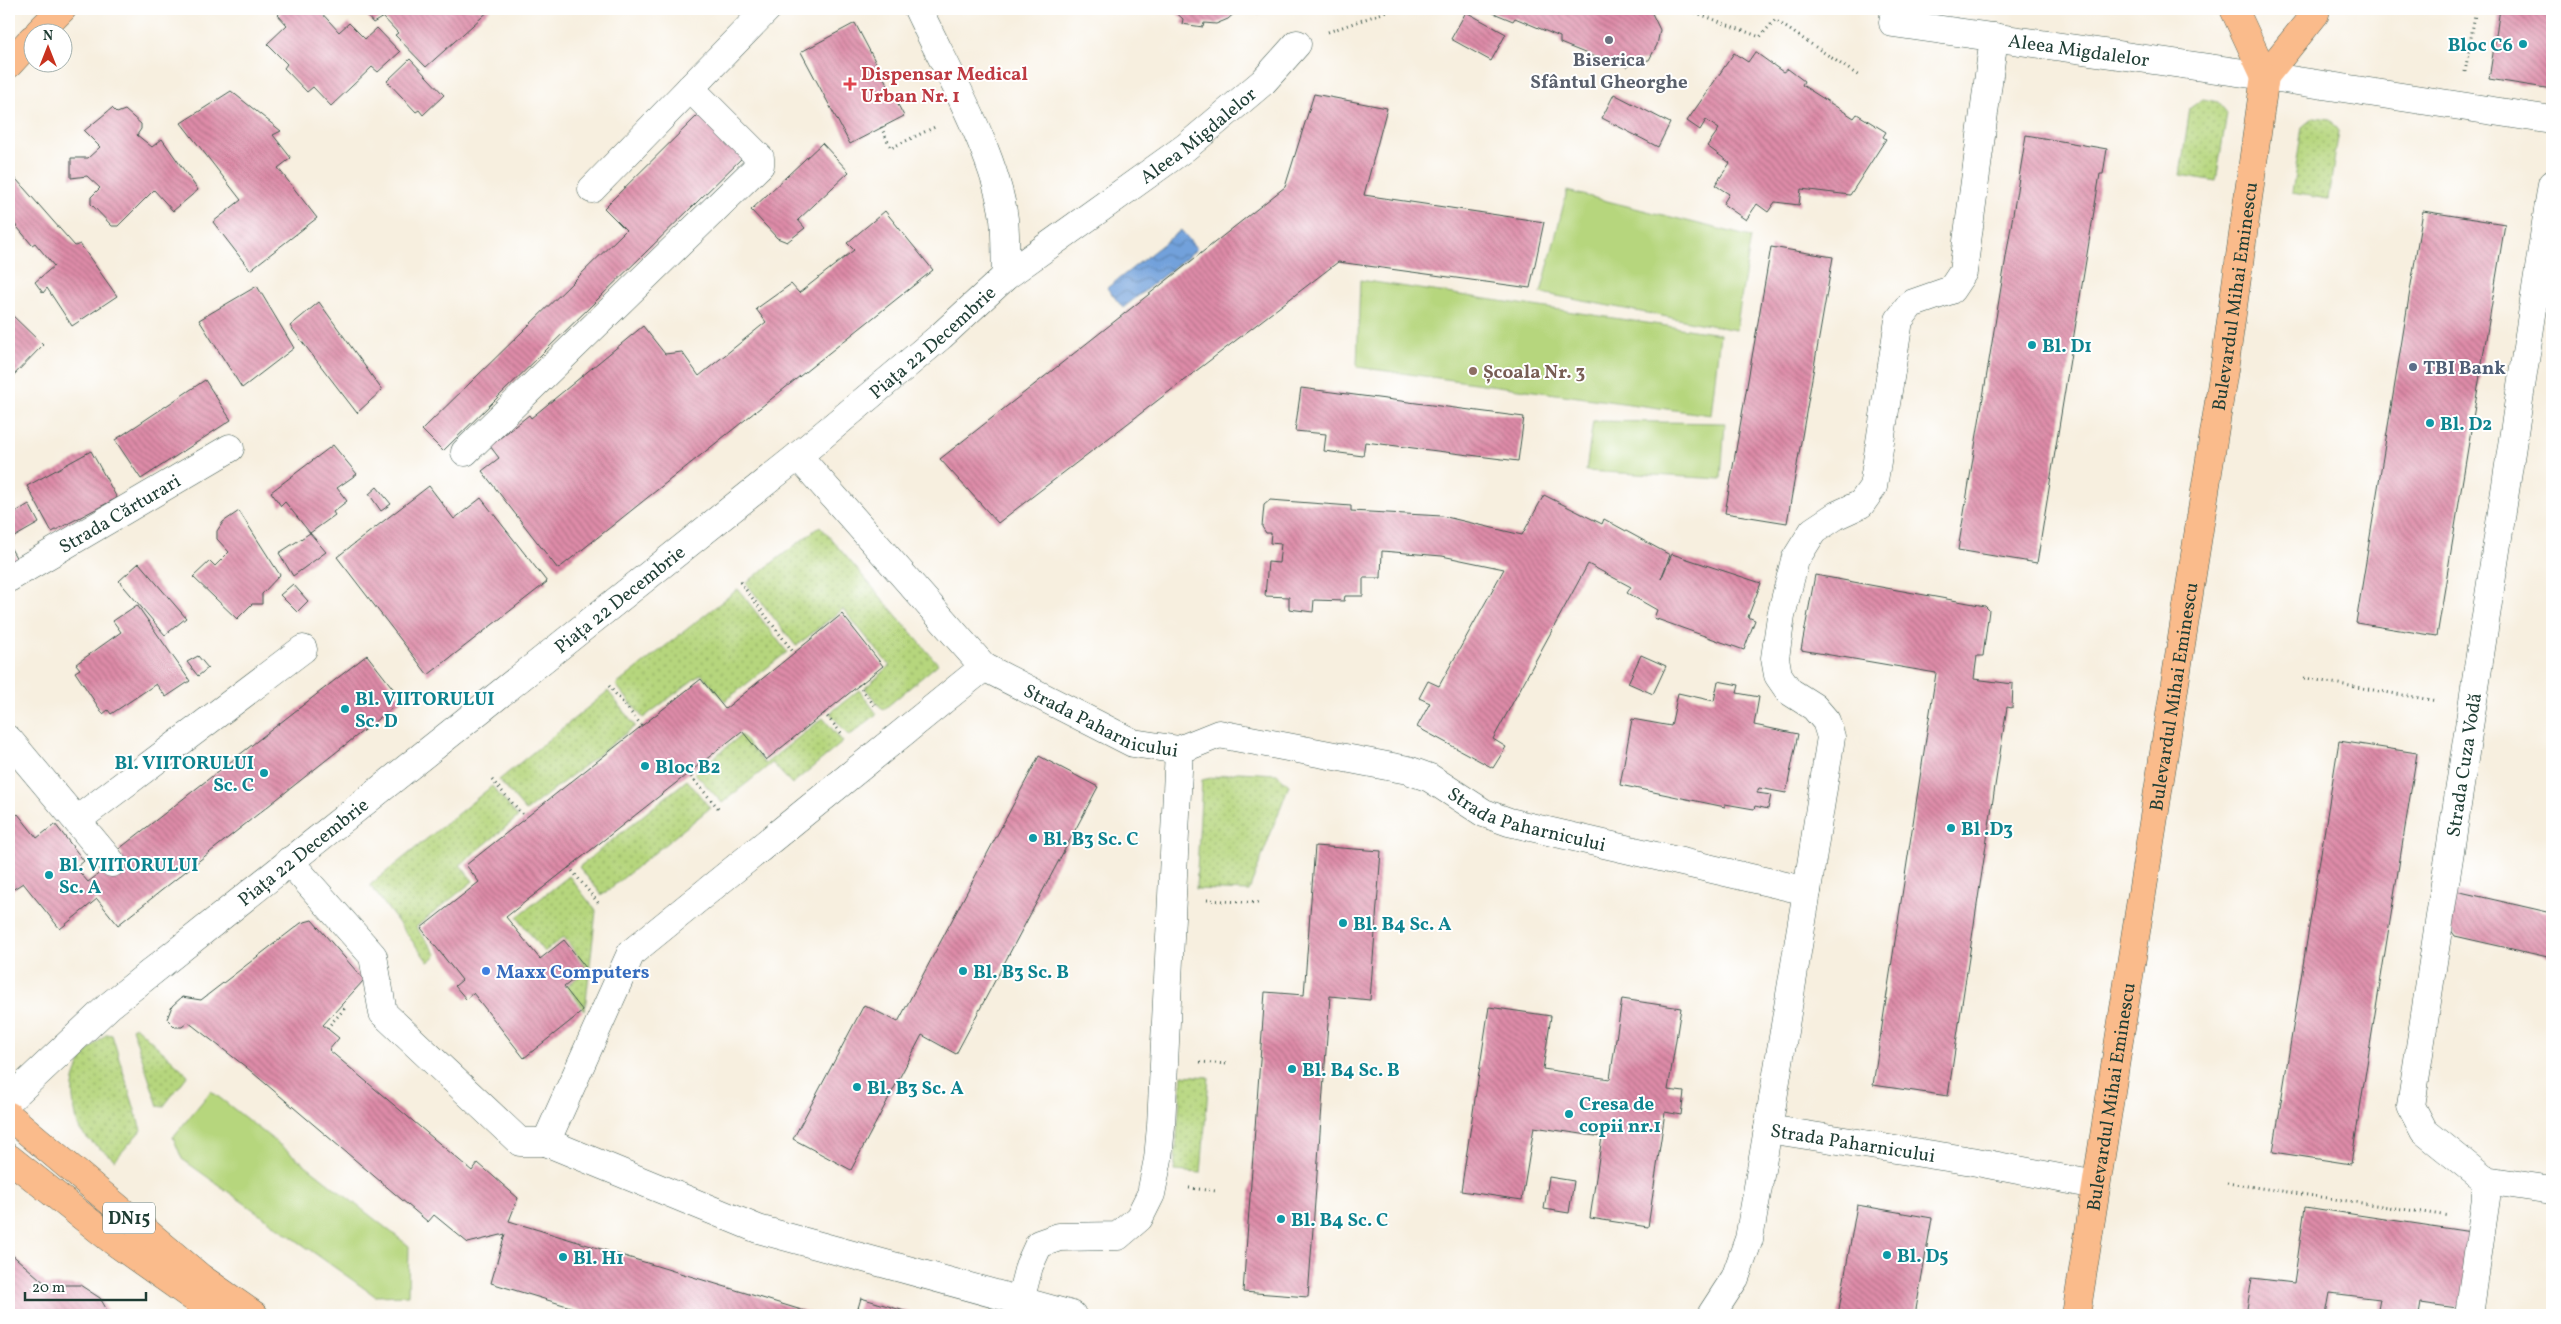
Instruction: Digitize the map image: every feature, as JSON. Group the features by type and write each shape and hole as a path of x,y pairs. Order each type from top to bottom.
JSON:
{"main road":[{"path":"49,22 62,9"},
{"path":"2234,9 2265,76 2315,14 2316,9"},
{"path":"9,64 22,50"},
{"name":"Bulevardul Mihai Eminescu","path":"2076,1315 2226,357 2265,76"},
{"name":"DN15","path":"9,1116 201,1278 254,1315"},
{"name":"DN15","path":"9,1160 112,1240 218,1315"}],"street":[{"path":"592,189 767,9"},
{"name":"Piața 22 Decembrie","path":"9,1100 109,1006 798,456 941,336 1006,276 1004,218 993,176 976,132 918,9"},
{"name":"Aleea Migdalelor","path":"1894,16 1994,38 2265,76 2552,120"},
{"path":"1807,891 1831,737 1826,721 1814,707 1789,691 1778,675 1775,658 1781,616 1795,560 1813,532 1837,515 1861,504 1873,487 1899,320 1911,304 1950,290 1963,272 1994,38"},
{"name":"Aleea Migdalelor","path":"1006,276 1186,148 1263,82 1297,44"},
{"path":"465,452 760,165 760,158 690,88"},
{"name":"Strada Cuza Vodă","path":"2485,1180 2424,1131 2410,1106 2552,184"},
{"name":"Strada Cărturari","path":"9,578 230,448"},
{"name":"Strada Paharnicului","path":"798,456 984,667 1133,743 1178,750 1219,734 1408,770 1430,778 1484,813 1509,822 1807,891 1768,1129 1972,1161 2096,1185"},
{"path":"77,820 303,649"},
{"path":"546,1142 631,953 984,667"},
{"path":"9,740 112,863"},
{"path":"1020,1302 1029,1266 1039,1244 1059,1237 1118,1236 1139,1218 1151,1194 1158,1159 1161,1126 1178,750"},
{"path":"289,862 373,956 383,1013 520,1142 546,1142 758,1229 1072,1315"},
{"path":"1711,1315 1735,1278 1749,1239 1768,1129"},
{"path":"9,1160 30,1135"},
{"path":"2469,1315 2486,1198 2485,1180 2552,1190"}],"path":[{"path":"1297,44 1394,9"},
{"path":"1686,9 1760,38 1775,20 1859,76"},
{"path":"2459,106 2476,9"},
{"path":"881,127 890,148 940,124"},
{"path":"740,582 794,653"},
{"path":"2304,678 2472,708"},
{"path":"858,685 882,715"},
{"path":"610,686 642,726"},
{"path":"824,713 849,742"},
{"path":"688,773 719,809"},
{"path":"492,780 525,817"},
{"path":"569,867 600,905"},
{"path":"1172,898 1259,903"},
{"path":"2227,1183 2483,1220"}],"green space":[{"path":"2203,99 2218,102 2227,113 2216,181 2180,175 2190,108"},
{"path":"2314,117 2330,119 2339,131 2328,199 2292,193 2302,127"},
{"path":"1567,191 1751,237 1736,330 1541,293"},
{"path":"1360,280 1720,334 1711,415 1357,367"},
{"path":"1593,421 1725,423 1721,479 1586,471"},
{"path":"820,526 938,664 883,710 865,688 890,666 843,609 796,646 746,583"},
{"path":"738,589 787,652 725,701 701,674 643,718 616,685"},
{"path":"859,690 877,714 849,736 830,713"},
{"path":"608,691 635,726 526,811 499,780"},
{"path":"823,718 843,742 792,784 772,763 722,803 695,773 741,735 765,764"},
{"path":"1238,772 1277,774 1289,785 1249,891 1196,889 1202,780"},
{"path":"687,780 710,808 602,895 579,867"},
{"path":"492,786 518,817 460,865 473,881 416,927 437,955 428,962 370,885"},
{"path":"569,876 596,911 585,1010 566,987 588,969 564,937 544,952 517,917"},
{"path":"135,1026 188,1075 163,1107 158,1106 132,1028"},
{"path":"107,1034 112,1035 141,1130 115,1160 80,1130 73,1099 73,1087 78,1067 90,1050"},
{"path":"1182,1075 1209,1077 1201,1173 1174,1171"},
{"path":"211,1091 409,1246 408,1295 375,1296 182,1159 173,1137"}],"water":[{"path":"1181,230 1197,249 1123,308 1107,288"}],"building":[{"path":"284,9 318,9 339,32 349,23 365,39 377,28 400,52 378,72 372,67 331,106 313,87 307,92 284,68 287,64 267,44 287,25 278,15"},
{"path":"361,9 491,9 426,67 395,35 398,33 383,17 373,23"},
{"path":"1172,9 1259,9 1259,14 1238,10 1228,19 1216,24 1204,23 1203,27 1182,24 1183,19"},
{"name":"Biserica Sfântul Gheorghe","path":"1484,9 1650,9 1660,30 1657,45 1649,60 1632,62 1627,67 1617,62 1612,64 1560,43 1560,37 1515,18 1513,21"},
{"name":"Bloc C6","path":"2500,9 2552,9 2552,89 2489,79"},
{"path":"1466,12 1506,34 1491,61 1451,39"},
{"path":"855,23 904,116 850,144 801,52"},
{"path":"1755,52 1783,72 1788,69 1804,81 1802,85 1854,118 1857,114 1886,132 1883,137 1886,139 1850,195 1801,189 1799,205 1775,202 1768,212 1757,204 1746,220 1723,204 1729,194 1715,185 1730,163 1707,146 1719,129 1706,120 1700,130 1687,121 1734,53 1748,62"},
{"path":"410,59 444,95 423,115 419,110 416,112 387,81"},
{"path":"231,91 281,131 273,135 291,158 278,168 317,218 250,270 213,222 241,200 181,123"},
{"path":"1314,94 1387,108 1364,195 1544,222 1530,288 1338,262 998,523 940,459 1285,187"},
{"path":"1614,94 1670,123 1658,147 1602,118"},
{"path":"112,108 117,113 125,110 141,124 141,129 137,135 152,147 162,139 198,190 173,211 154,190 118,226 112,226 91,204 91,197 100,188 87,176 71,178 71,158 88,158 100,147 84,131"},
{"path":"703,110 746,154 443,451 422,430 626,230 604,208"},
{"name":"Bl. D1","path":"2026,135 2107,149 2103,174 2100,174 2037,563 1958,550"},
{"path":"822,143 849,172 798,220 805,228 787,242 777,238 751,210"},
{"path":"9,171 75,246 80,244 117,296 72,326 47,288 43,293 35,282 54,266 35,243 32,245 13,222 9,225"},
{"path":"885,211 933,270 558,569 482,471 499,458 490,446 529,415 531,418 643,326 665,354 682,352 699,376 766,322 756,309 791,284 799,293 854,250 847,243"},
{"name":"Bl. D2","path":"2423,211 2505,224 2437,636 2356,623"},
{"path":"1771,247 1833,257 1787,523 1725,513"},
{"path":"257,286 294,348 242,388 199,320"},
{"path":"319,302 382,390 357,413 290,326"},
{"path":"9,312 43,345 9,380"},
{"path":"205,380 231,420 141,479 115,440"},
{"path":"1301,388 1524,417 1518,461 1365,442 1363,456 1324,451 1326,434 1295,431"},
{"path":"333,445 357,474 337,488 347,501 333,512 335,515 310,533 285,502 281,506 271,492"},
{"path":"91,451 117,498 52,532 27,486"},
{"path":"429,486 454,519 481,498 547,582 428,675 337,557"},
{"path":"377,487 391,504 381,511 369,494"},
{"path":"1544,495 1602,524 1604,519 1670,555 1661,579 1672,554 1761,583 1748,617 1755,620 1744,650 1654,618 1657,610 1627,593 1631,587 1588,564 1493,739 1506,747 1493,768 1417,727 1430,703 1419,698 1428,681 1439,686 1504,569 1442,556 1382,551 1381,578 1363,578 1363,596 1345,596 1344,601 1314,600 1313,612 1289,609 1289,597 1265,596 1268,562 1279,563 1281,544 1270,543 1271,533 1266,533 1262,527 1264,505 1270,500 1351,506 1351,511 1442,516 1522,535"},
{"path":"29,504 39,523 9,540 9,516"},
{"path":"239,511 280,575 262,594 262,604 252,604 237,619 193,577 210,561 215,566 229,552 217,539 217,531 223,522"},
{"path":"310,533 326,552 293,576 279,553"},
{"path":"9,545 18,561 9,566"},
{"path":"139,563 186,618 165,635 119,581"},
{"name":"Bl .D3","path":"1815,575 1985,606 1989,610 1983,656 1977,656 1974,679 2013,684 2012,708 2007,707 1948,1096 1873,1085 1936,673 1801,650"},
{"path":"293,584 308,601 297,612 280,595"},
{"path":"137,605 190,681 166,697 156,684 111,714 108,710 103,714 75,672 80,669 76,664 121,632 113,621"},
{"name":"Bloc B2","path":"842,614 883,666 766,760 742,731 506,917 540,959 564,940 587,969 564,987 583,1011 524,1058 473,993 466,999 455,986 462,980 421,928 479,882 466,865 701,679 725,709"},
{"path":"367,655 402,700 118,925 97,899 60,929 23,883 9,892 9,811 14,817 18,814 37,838 55,824 84,861 76,868 88,882 123,855 119,849"},
{"path":"1641,655 1666,666 1653,694 1628,683"},
{"path":"198,656 208,668 198,676 187,662"},
{"path":"1718,681 1739,685 1737,693 1759,697 1754,725 1798,734 1786,793 1759,788 1757,793 1771,795 1768,809 1755,806 1754,809 1725,804 1725,807 1620,785 1632,719 1671,726 1678,693 1714,701"},
{"path":"2339,741 2417,753 2351,1164 2273,1152"},
{"path":"1039,756 1098,787 956,1054 922,1035 851,1170 793,1139 864,1005 898,1022"},
{"path":"1315,846 1381,851 1370,1000 1330,996 1308,1297 1243,1292 1265,992 1304,995"},
{"path":"2456,891 2552,913 2552,958 2455,936 2448,926"},
{"path":"312,920 364,980 323,1025 339,1038 329,1050 472,1171 478,1163 518,1198 509,1221 818,1315 597,1315 491,1283 505,1234 468,1243 434,1215 428,1222 246,1067 188,1022 182,1027 175,1027 167,1019 172,1006 182,997 201,1000 301,923"},
{"name":"Cresa de copii nr.1","path":"1622,999 1681,1008 1668,1090 1684,1092 1681,1115 1665,1112 1648,1227 1590,1218 1602,1137 1534,1127 1522,1200 1461,1191 1489,1007 1551,1016 1543,1069 1610,1079"},
{"path":"1549,1177 1574,1181 1569,1213 1544,1209"},
{"name":"Bl. D5","path":"1857,1205 1932,1218 1915,1315 1838,1315"},
{"path":"2305,1207 2478,1233 2464,1309 2421,1303 2419,1315 2377,1315 2380,1299 2330,1293 2326,1315 2246,1315 2252,1278 2294,1283"},
{"path":"9,1252 47,1285 80,1285 100,1298 110,1315 9,1315"},
{"path":"861,1298 918,1315 856,1315"}],"place":[{"name":"Biserica Sfântul Gheorghe","path":"1609,40"},
{"name":"Bloc C6","path":"2523,44"},
{"name":"Dispensar Medical Urban Nr. 1","path":"850,84"},
{"name":"Bl. D1","path":"2032,345"},
{"name":"TBI Bank","path":"2413,367"},
{"name":"Școala Nr. 3","path":"1473,371"},
{"name":"Bl. D2","path":"2430,423"},
{"name":"Bl. VIITORULUI Sc. D","path":"345,709"},
{"name":"Bloc B2","path":"645,766"},
{"name":"Bl. VIITORULUI Sc. C","path":"264,773"},
{"name":"Bl .D3","path":"1951,828"},
{"name":"Bl. B3 Sc. C","path":"1033,838"},
{"name":"Bl. VIITORULUI Sc. A","path":"49,875"},
{"name":"Bl. B4 Sc. A","path":"1343,923"},
{"name":"Maxx Computers","path":"486,971"},
{"name":"Bl. B3 Sc. B","path":"963,971"},
{"name":"Bl. B4 Sc. B","path":"1292,1069"},
{"name":"Bl. B3 Sc. A","path":"857,1087"},
{"name":"Cresa de copii nr.1","path":"1569,1114"},
{"name":"Bl. B4 Sc. C","path":"1281,1219"},
{"name":"Bl. D5","path":"1887,1255"},
{"name":"Bl. H1","path":"563,1257"}]}
